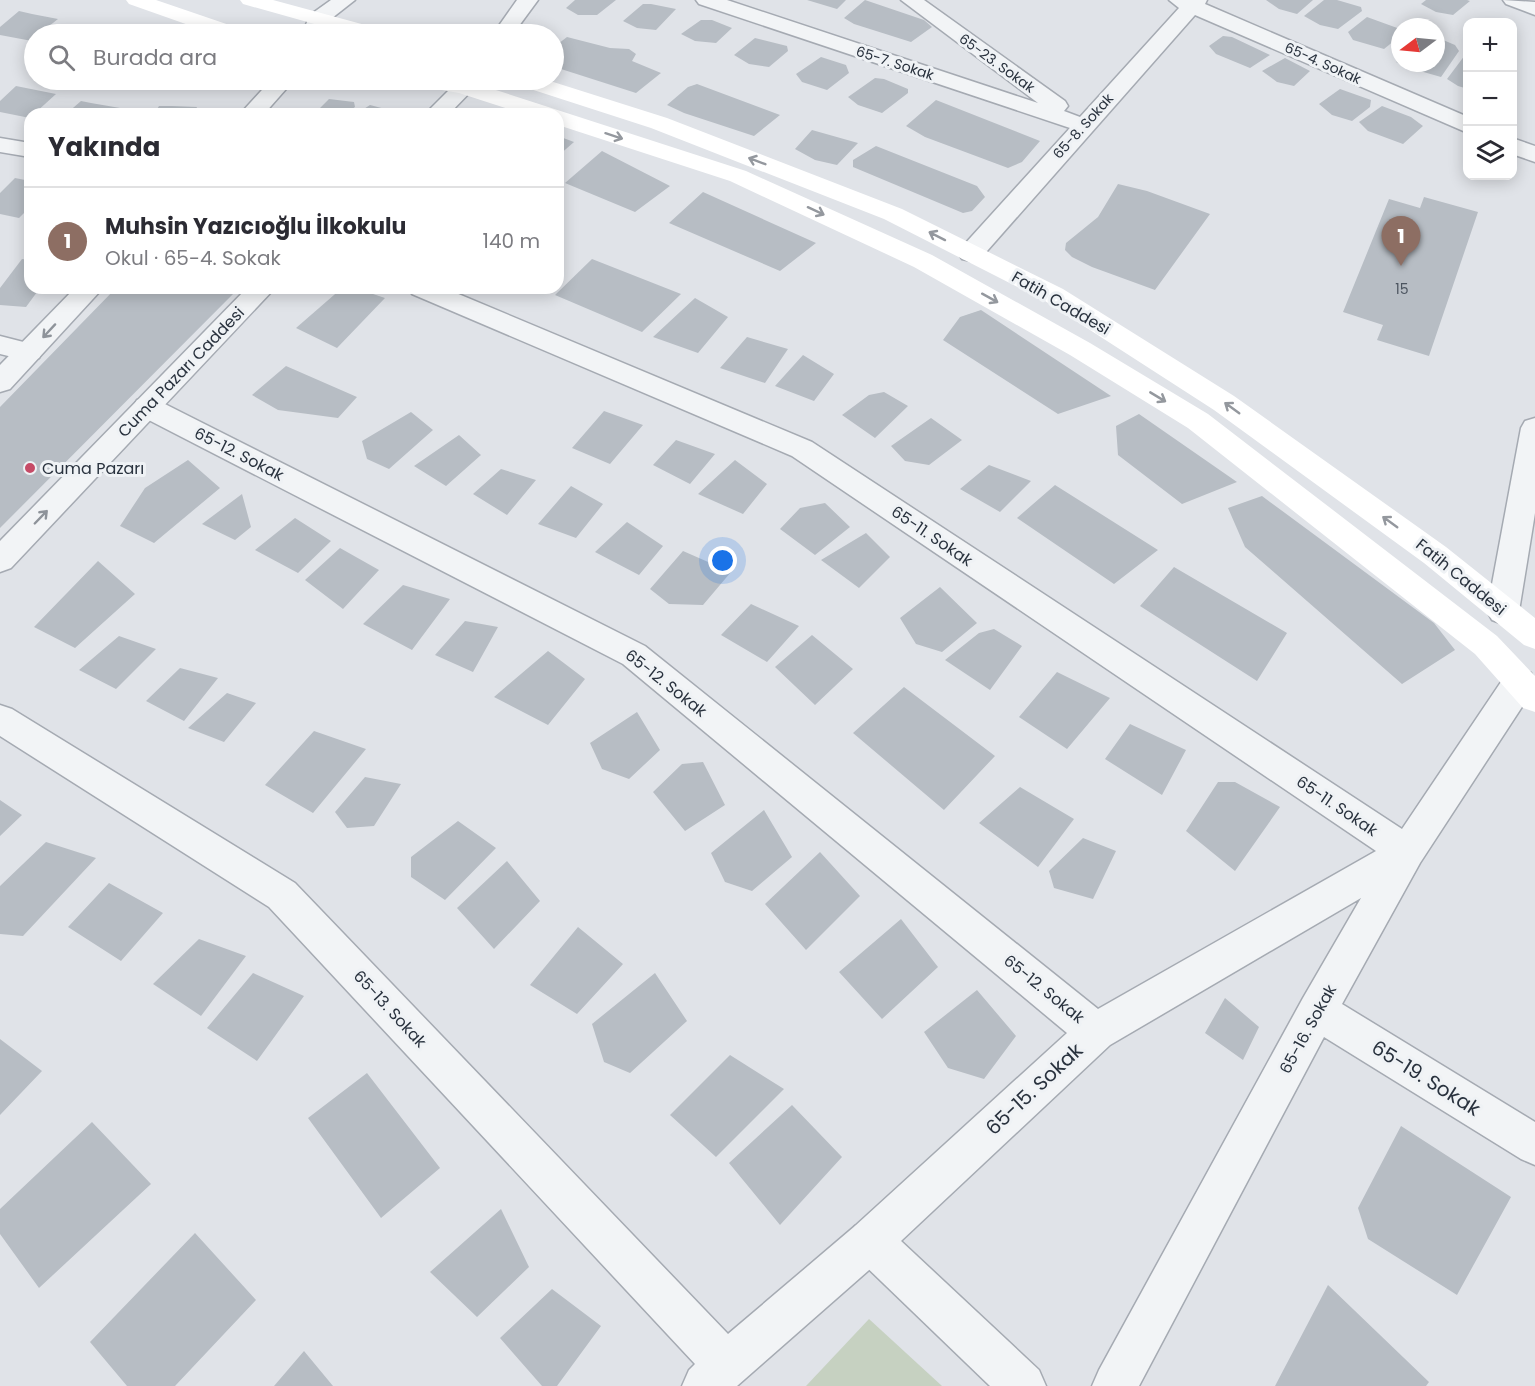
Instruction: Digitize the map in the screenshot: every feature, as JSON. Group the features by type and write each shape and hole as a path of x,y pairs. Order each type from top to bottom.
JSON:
{"main road":[{"path":"136,0 204,24"},
{"path":"250,0 308,24"},
{"path":"485,90 532,108"},
{"name":"Fatih Caddesi","path":"557,90 658,123 893,214 1054,295 1224,402 1435,555 1535,636"},
{"name":"Fatih Caddesi","path":"564,119 738,176 923,261 1080,349 1198,421 1486,645 1527,690"}],"street":[{"path":"318,24 345,0"},
{"path":"510,24 528,0"},
{"name":"65-7. Sokak","path":"706,0 1083,125"},
{"name":"65-23. Sokak","path":"911,0 1083,125"},
{"path":"1513,0 1535,9"},
{"name":"65-8. Sokak","path":"971,253 1190,2"},
{"name":"65-4. Sokak","path":"1190,2 1463,124"},
{"path":"257,108 274,90"},
{"path":"442,108 460,90"},
{"path":"0,145 24,149"},
{"path":"1517,148 1535,155"},
{"path":"0,382 84,294"},
{"name":"Cuma Pazarı Caddesi","path":"0,560 256,294"},
{"name":"65-11. Sokak","path":"436,294 802,450 1407,852"},
{"path":"0,345 29,352"},
{"name":"65-12. Sokak","path":"147,407 634,655 1096,1032"},
{"path":"1503,611 1535,428"},
{"name":"65-16. Sokak","path":"1115,1386 1317,1011 1407,852 1527,690"},
{"name":"65-13. Sokak","path":"0,719 282,895 716,1376"},
{"name":"65-15. Sokak","path":"716,1376 870,1241 1096,1032 1407,852"},
{"name":"65-19. Sokak","path":"1317,1011 1535,1145"},
{"path":"870,1241 1023,1386"}],"green space":[{"path":"869,1319 942,1386 806,1386"}],"building":[{"path":"575,0 616,0 597,15 578,15 566,8"},
{"path":"807,0 846,0 837,9"},
{"path":"865,0 924,20 932,27 911,42 854,24 844,18"},
{"path":"1266,0 1313,0 1297,14 1279,9"},
{"path":"1324,0 1337,0 1361,7 1362,11 1338,29 1320,25 1304,16"},
{"path":"1426,0 1470,1 1453,15 1436,12 1421,4"},
{"path":"643,4 676,9 656,30 637,28 623,21"},
{"path":"19,11 58,19 52,24 24,24 24,40 0,35 0,27"},
{"path":"1367,17 1391,26 1391,43 1384,49 1353,40 1348,32"},
{"path":"701,20 712,20 732,28 716,43 695,41 681,34"},
{"path":"1223,36 1232,37 1270,55 1250,68 1216,54 1209,46"},
{"path":"567,37 610,48 629,49 636,54 632,61 661,73 636,93 564,70 564,39"},
{"path":"755,38 787,46 788,51 769,67 749,64 734,55"},
{"path":"1445,41 1455,45 1459,51 1445,71"},
{"path":"821,57 846,65 849,73 827,90 802,82 796,74"},
{"path":"1285,58 1310,71 1294,86 1277,82 1262,71"},
{"path":"1463,58 1463,88 1447,79"},
{"path":"1424,72 1444,72 1441,77"},
{"path":"875,78 884,79 908,89 908,93 882,113 858,105 848,97"},
{"path":"697,84 780,115 754,136 684,113 667,105 688,87"},
{"path":"16,86 24,88 24,90 56,94 41,108 24,108 24,117 0,112 0,101"},
{"path":"1340,89 1371,100 1370,107 1352,121 1332,115 1319,104"},
{"path":"329,99 354,102 355,107 354,108 320,108"},
{"path":"936,100 1040,141 1022,162 1008,168 925,137 906,126"},
{"path":"81,101 120,108 73,108"},
{"path":"370,105 381,108 365,108"},
{"path":"159,106 197,107 197,108 158,108"},
{"path":"1382,106 1411,117 1423,126 1403,144 1368,131 1359,122"},
{"path":"812,130 858,143 837,165 815,160 795,149"},
{"path":"564,138 574,142 564,151"},
{"path":"876,146 977,186 985,197 972,211 963,213 853,167 853,160"},
{"path":"602,151 670,186 635,212 565,183"},
{"path":"15,178 24,180 24,213 19,218 0,214 0,193"},
{"path":"1118,184 1147,191 1210,214 1155,290 1092,267 1072,257 1065,250 1066,243 1098,217"},
{"path":"703,192 816,243 780,271 669,223"},
{"path":"1424,197 1478,212 1429,356 1377,340 1383,325 1343,312 1389,199 1420,208"},
{"path":"24,259 24,294 36,294 26,307 0,305 0,288"},
{"path":"592,259 681,294 642,332 555,295 564,294 564,286"},
{"name":"Cuma Pazarı","path":"110,294 233,294 0,528 0,407"},
{"path":"335,294 373,294 385,298 337,348 296,328"},
{"path":"695,298 728,317 698,353 653,337"},
{"path":"981,310 1111,396 1058,414 943,340 960,317"},
{"path":"747,337 788,349 765,383 720,368"},
{"path":"803,355 834,374 814,401 775,386"},
{"path":"286,366 357,397 338,418 278,410 252,395"},
{"path":"884,392 908,406 875,438 842,415 869,395"},
{"path":"604,411 643,425 610,464 572,448"},
{"path":"411,412 433,430 389,469 367,459 362,441"},
{"path":"1139,414 1237,482 1182,504 1118,455 1116,426"},
{"path":"931,418 962,440 929,465 905,461 891,446"},
{"path":"459,435 481,455 446,486 414,466"},
{"path":"676,440 715,454 690,484 653,465"},
{"path":"188,460 220,488 154,543 120,526 145,488"},
{"path":"735,460 767,484 743,514 698,494"},
{"path":"989,465 1031,481 1000,512 960,489"},
{"path":"501,469 536,480 507,515 473,494"},
{"path":"1055,485 1158,550 1114,584 1017,518"},
{"path":"571,486 603,504 576,538 538,524"},
{"path":"242,494 251,527 235,540 202,524"},
{"path":"1262,496 1434,623 1455,650 1402,684 1245,547 1228,508"},
{"path":"825,503 850,527 815,555 780,529 800,508"},
{"path":"295,518 331,541 298,573 255,550"},
{"path":"627,522 663,546 639,575 595,552"},
{"path":"866,533 890,557 859,588 821,560"},
{"path":"340,548 379,570 343,609 305,580"},
{"path":"683,551 731,572 703,605 669,604 650,589"},
{"path":"98,561 135,594 75,648 34,627"},
{"path":"1174,567 1287,633 1257,681 1140,606"},
{"path":"403,585 450,599 412,650 363,624"},
{"path":"940,587 977,623 942,652 916,644 900,618"},
{"path":"751,604 799,626 767,662 721,635"},
{"path":"465,621 498,627 473,672 435,655"},
{"path":"994,629 1022,646 990,690 945,660 979,633"},
{"path":"812,635 853,669 815,705 775,667"},
{"path":"119,636 156,649 116,689 79,670"},
{"path":"548,651 585,679 548,725 494,697"},
{"path":"180,668 218,678 184,721 146,701"},
{"path":"1057,672 1110,698 1067,749 1019,717"},
{"path":"904,687 995,756 944,810 853,733"},
{"path":"227,693 256,703 224,742 188,728"},
{"path":"637,712 660,750 629,779 602,769 590,743"},
{"path":"1130,724 1186,750 1162,795 1105,759"},
{"path":"314,731 366,749 313,813 265,785"},
{"path":"703,762 725,805 685,831 653,792 682,764"},
{"path":"365,777 401,784 374,826 347,828 335,812"},
{"path":"1218,782 1235,782 1280,807 1235,871 1186,831"},
{"path":"1020,787 1074,819 1038,867 979,823"},
{"path":"0,800 22,815 0,836"},
{"path":"764,810 792,857 752,891 725,882 711,853"},
{"path":"458,821 496,848 445,900 411,877 411,857"},
{"path":"1083,838 1116,851 1093,899 1054,888 1049,871"},
{"path":"46,842 96,858 23,936 0,934 0,886"},
{"path":"820,852 860,896 806,950 765,904"},
{"path":"507,861 540,901 494,949 457,908"},
{"path":"109,883 163,913 121,961 68,927"},
{"path":"901,919 938,967 882,1019 839,972"},
{"path":"578,927 623,964 577,1014 530,985"},
{"path":"199,939 246,956 201,1016 153,984"},
{"path":"253,973 304,996 257,1061 207,1028"},
{"path":"655,973 687,1021 630,1073 604,1062 592,1024"},
{"path":"977,990 1016,1036 984,1079 948,1068 924,1032"},
{"path":"1225,998 1259,1027 1243,1060 1205,1033"},
{"path":"0,1039 42,1071 0,1115"},
{"path":"730,1055 784,1089 716,1157 670,1115"},
{"path":"367,1073 440,1168 381,1218 308,1118"},
{"path":"792,1105 842,1157 780,1225 729,1163"},
{"path":"92,1122 151,1184 39,1288 0,1234 0,1209"},
{"path":"1401,1126 1511,1197 1457,1295 1368,1239 1358,1208"},
{"path":"501,1209 529,1267 477,1317 430,1272"},
{"path":"195,1233 256,1300 175,1386 127,1386 90,1342"},
{"path":"1328,1285 1429,1382 1426,1386 1275,1386"},
{"path":"552,1289 601,1326 557,1386 542,1386 500,1338"},
{"path":"304,1351 333,1386 274,1386"}],"place":[{"name":"Muhsin Yazıcıoğlu İlkokulu","path":"1401,266"},
{"name":"Cuma Pazarı","path":"30,468"}]}
